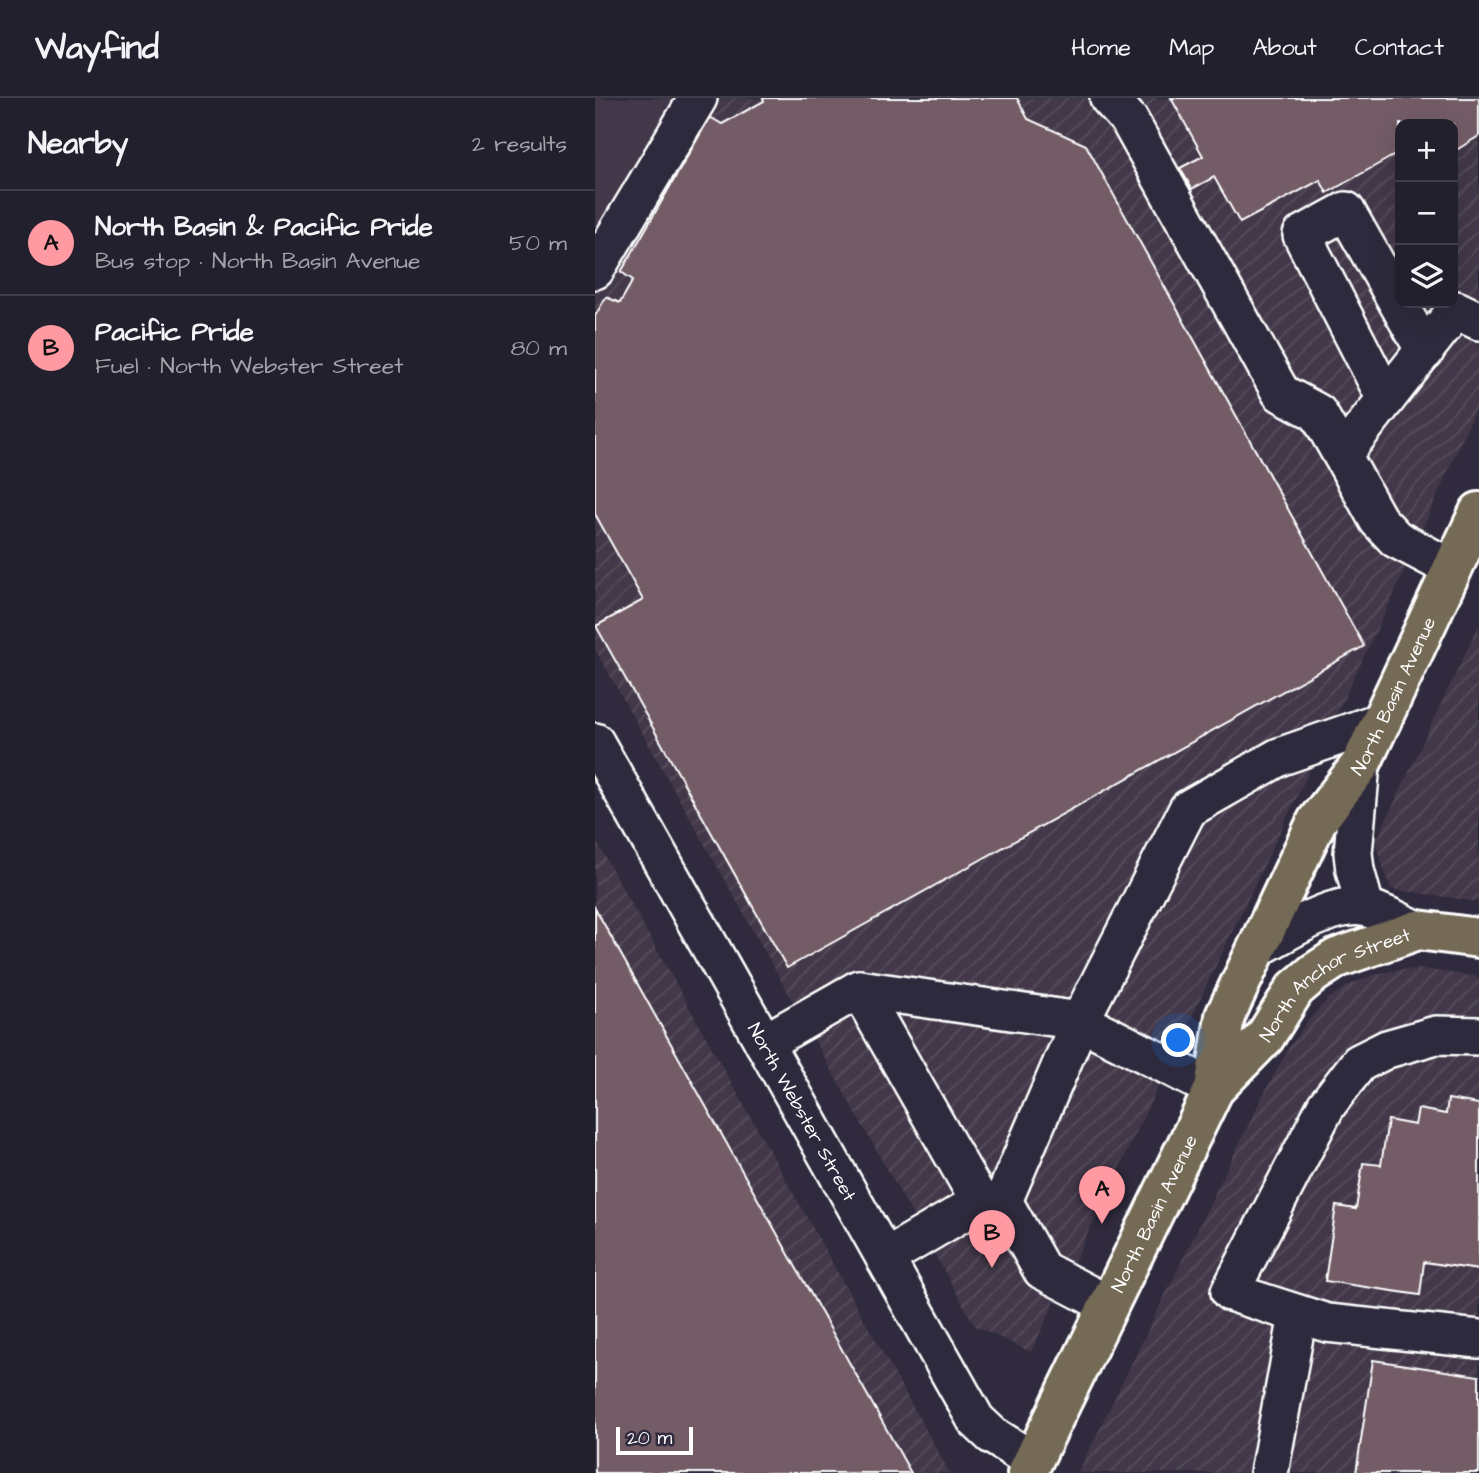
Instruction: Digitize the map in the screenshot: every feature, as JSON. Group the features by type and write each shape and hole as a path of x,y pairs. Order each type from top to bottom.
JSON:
{"main road":[{"name":"North Basin Avenue","path":"1030,1467 1215,1089 1225,1016 1317,821 1361,764 1479,512"},
{"name":"North Anchor Street","path":"1215,1089 1265,1037 1295,989 1337,958 1418,930 1479,938"}],"street":[{"path":"595,270 698,98"},
{"path":"1109,98 1129,120 1281,393 1318,413 1378,520 1396,539 1453,569"},
{"path":"1386,399 1302,234 1346,211 1425,351"},
{"path":"1342,455 1456,310 1479,321"},
{"path":"885,1258 991,1202 1188,809 1279,757 1382,721"},
{"name":"North Webster Street","path":"596,746 976,1420 1030,1467"},
{"path":"1361,764 1353,853 1365,907"},
{"path":"1259,947 1337,909 1365,907 1418,930"},
{"path":"859,989 991,1202 1042,1270 1109,1305"},
{"path":"764,1044 859,989 1080,1021 1215,1089"},
{"path":"1479,1036 1436,1035 1387,1049 1359,1063 1326,1106 1230,1292 1327,1323 1479,1339"},
{"path":"1269,1473 1298,1315"}],"shaded area":[{"path":"595,98 673,98 595,232"},
{"path":"673,98 1479,98 1479,401 1392,598 1031,1352 975,1326 595,649 595,232"},
{"path":"1479,624 1479,902 1391,889 1375,843"},
{"path":"595,839 950,1473 595,1473"},
{"path":"1422,969 1479,977 1479,1473 1078,1473 1263,1095 1290,1046 1310,1018 1329,998 1349,985 1373,975"}],"building":[{"path":"763,98 1017,98 1028,119 1086,145 1364,646 787,968 596,626 643,600 595,514 595,316 606,297 620,303 633,280 621,272 710,117 722,124 764,101"},
{"path":"1171,98 1479,98 1479,136 1458,149 1458,119 1395,119 1395,155 1327,193 1320,180 1240,223 1214,177 1192,189 1180,168 1203,156"},
{"path":"595,908 911,1473 595,1473"},
{"path":"1448,1099 1479,1104 1479,1270 1424,1262 1420,1295 1325,1281 1336,1206 1356,1209 1363,1163 1381,1165 1388,1120 1415,1125 1418,1109 1446,1114"},
{"path":"1373,1360 1479,1376 1479,1473 1356,1473"}],"place":[{"name":"North Basin & Pacific Pride","path":"1102,1224"},
{"name":"Pacific Pride","path":"992,1268"}]}
